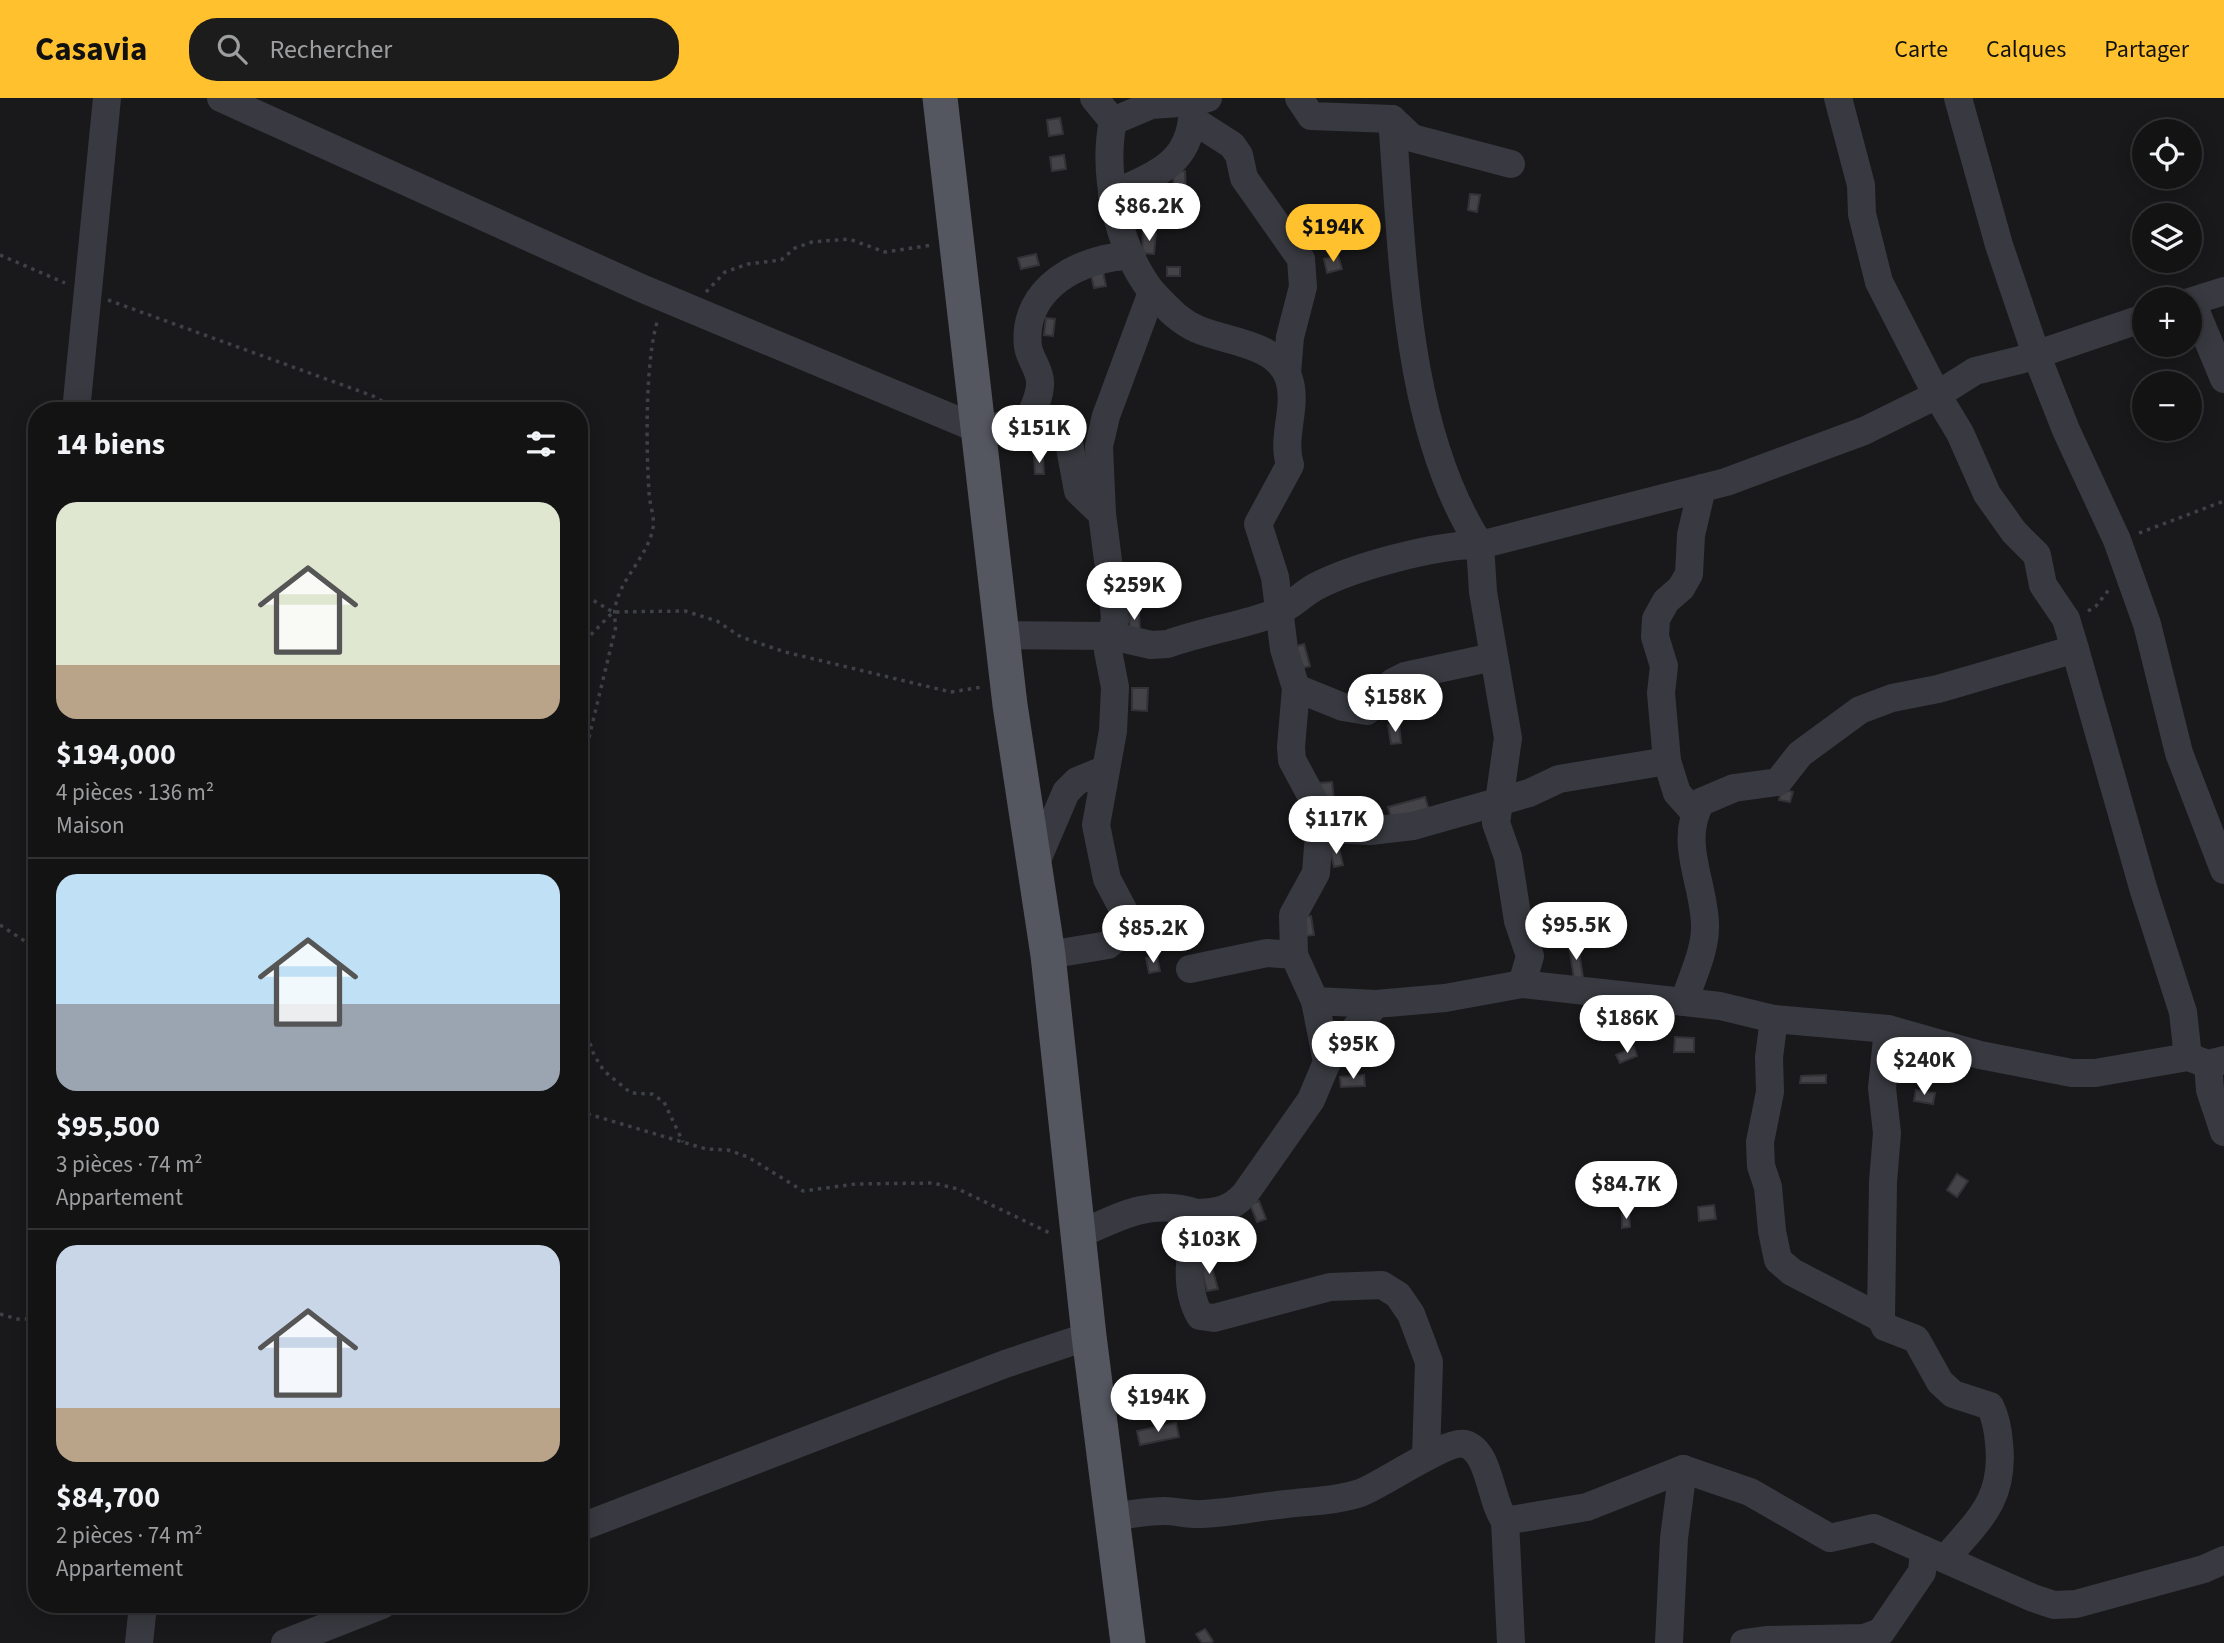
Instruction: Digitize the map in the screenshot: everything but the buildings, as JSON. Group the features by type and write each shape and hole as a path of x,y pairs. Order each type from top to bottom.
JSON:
{"main road":[{"path":"940,98 1008,684 1033,869 1048,956 1089,1336 1128,1643"}],"street":[{"path":"77,402 90,293 107,98"},
{"path":"221,98 673,301 978,429 1027,423 1062,431 1068,437 1078,491 1102,514"},
{"path":"1094,98 1113,121"},
{"path":"1300,98 1311,116 1392,119 1412,138 1511,164"},
{"path":"1838,98 1839,112 1861,186 1862,214 1879,282 1937,395 1960,433 1987,494 2014,532 2037,555 2043,585 2066,619 2144,891 2183,1012 2207,1060 2210,1090 2224,1132"},
{"path":"1958,98 1999,245 2036,354 2066,430 2117,540 2147,624 2179,753 2224,870"},
{"path":"1113,121 1151,105 1198,107 1239,155 1244,178 1301,259 1303,288 1290,337 1287,373 1291,403 1285,449 1290,464 1258,524 1275,577 1284,649 1296,688 1292,760 1313,799 1320,820 1316,873 1293,915 1294,955 1315,1000 1327,1062"},
{"path":"1112,195 1175,161 1188,144 1198,107"},
{"path":"1392,119 1403,281 1421,388 1457,510 1479,545 1493,657 1508,738 1496,823 1508,857 1518,921 1530,956 1521,984"},
{"path":"1113,121 1107,149 1112,195 1137,272 1177,318 1199,330 1254,348 1277,361 1287,373"},
{"path":"1027,423 1040,382 1028,347 1029,328 1036,305 1060,276 1079,265 1112,256 1132,256"},
{"path":"2202,298 2224,291"},
{"path":"1048,956 1108,945 1120,935 1125,913 1107,879 1096,825 1113,731 1115,687 1108,651 1115,619 1102,514 1099,446 1106,416 1152,292"},
{"path":"1002,635 1112,636 1151,645 1168,644 1280,611 1314,588 1348,574 1432,551 1460,545 1479,545 1702,488 1864,432 1937,395 1975,371 2132,322"},
{"path":"2202,328 2224,379"},
{"path":"1695,813 1677,793 1667,761 1661,693 1664,666 1655,637 1656,619 1666,600 1681,588 1689,574 1689,546 1702,488"},
{"path":"1684,1002 1705,939 1705,920 1692,851 1691,824 1701,802 1717,793 1778,782 1800,754 1860,710 1892,698 2075,649"},
{"path":"1296,688 1343,707 1367,711 1393,682 1405,676 1493,657"},
{"path":"1320,820 1332,829 1370,831 1435,821 1498,799 1529,793 1559,779 1588,772 1625,770 1667,761"},
{"path":"1033,869 1066,792 1077,781 1104,770"},
{"path":"1191,969 1267,954 1294,955"},
{"path":"1315,1000 1376,1004 1445,998 1521,984 1720,1006 1774,1019 1888,1029 1980,1055 2072,1073 2095,1073 2207,1060"},
{"path":"1078,1235 1116,1217 1153,1206 1177,1206 1197,1213 1217,1213 1232,1208 1245,1194 1311,1100 1327,1062 1376,1004"},
{"path":"1774,1019 1769,1057 1770,1091 1760,1142 1761,1166 1768,1187 1778,1260 1792,1272 1881,1318"},
{"path":"1744,1643 1864,1638 1881,1632 1935,1554 1971,1530 1999,1485 2001,1465 1996,1418 1990,1406 1953,1394 1940,1382 1916,1339 1885,1327 1881,1318 1883,1182 1887,1133 1882,1088 1888,1029"},
{"path":"1197,1213 1190,1265 1192,1301 1200,1316 1214,1318 1330,1287 1382,1285 1398,1295 1411,1314 1429,1362 1426,1457"},
{"path":"588,1525 1005,1364 1089,1336"},
{"path":"1111,1516 1165,1511 1188,1514 1256,1510 1275,1505 1344,1498 1380,1486 1447,1446 1463,1443 1475,1449 1489,1475 1492,1497 1504,1521 1511,1643"},
{"path":"1504,1521 1587,1507 1683,1469 1751,1492 1830,1538 1874,1528 1935,1554 1970,1573 2054,1605 2076,1604 2204,1569 2224,1560"},
{"path":"1669,1643 1674,1538 1683,1469"},
{"path":"139,1643 142,1613"},
{"path":"285,1643 362,1613"}],"path":[{"path":"588,742 616,626 613,612 616,596 636,569 653,527 648,490 649,381 655,330 662,310 673,301 691,300 705,293 725,272 748,264 781,260 795,248 811,242 849,239 885,251 956,242"},
{"path":"0,256 90,293 384,402"},
{"path":"588,597 613,612 685,611 717,621 741,637 786,652 951,692 1008,684"},
{"path":"588,638 613,612"},
{"path":"0,926 28,943"},
{"path":"588,1037 594,1055 604,1071 631,1093 652,1094 664,1102 683,1142"},
{"path":"588,1114 706,1149 728,1150 748,1157 803,1191 856,1184 933,1183 958,1189 1055,1236 1078,1235"},
{"path":"0,1314 28,1319"}]}
